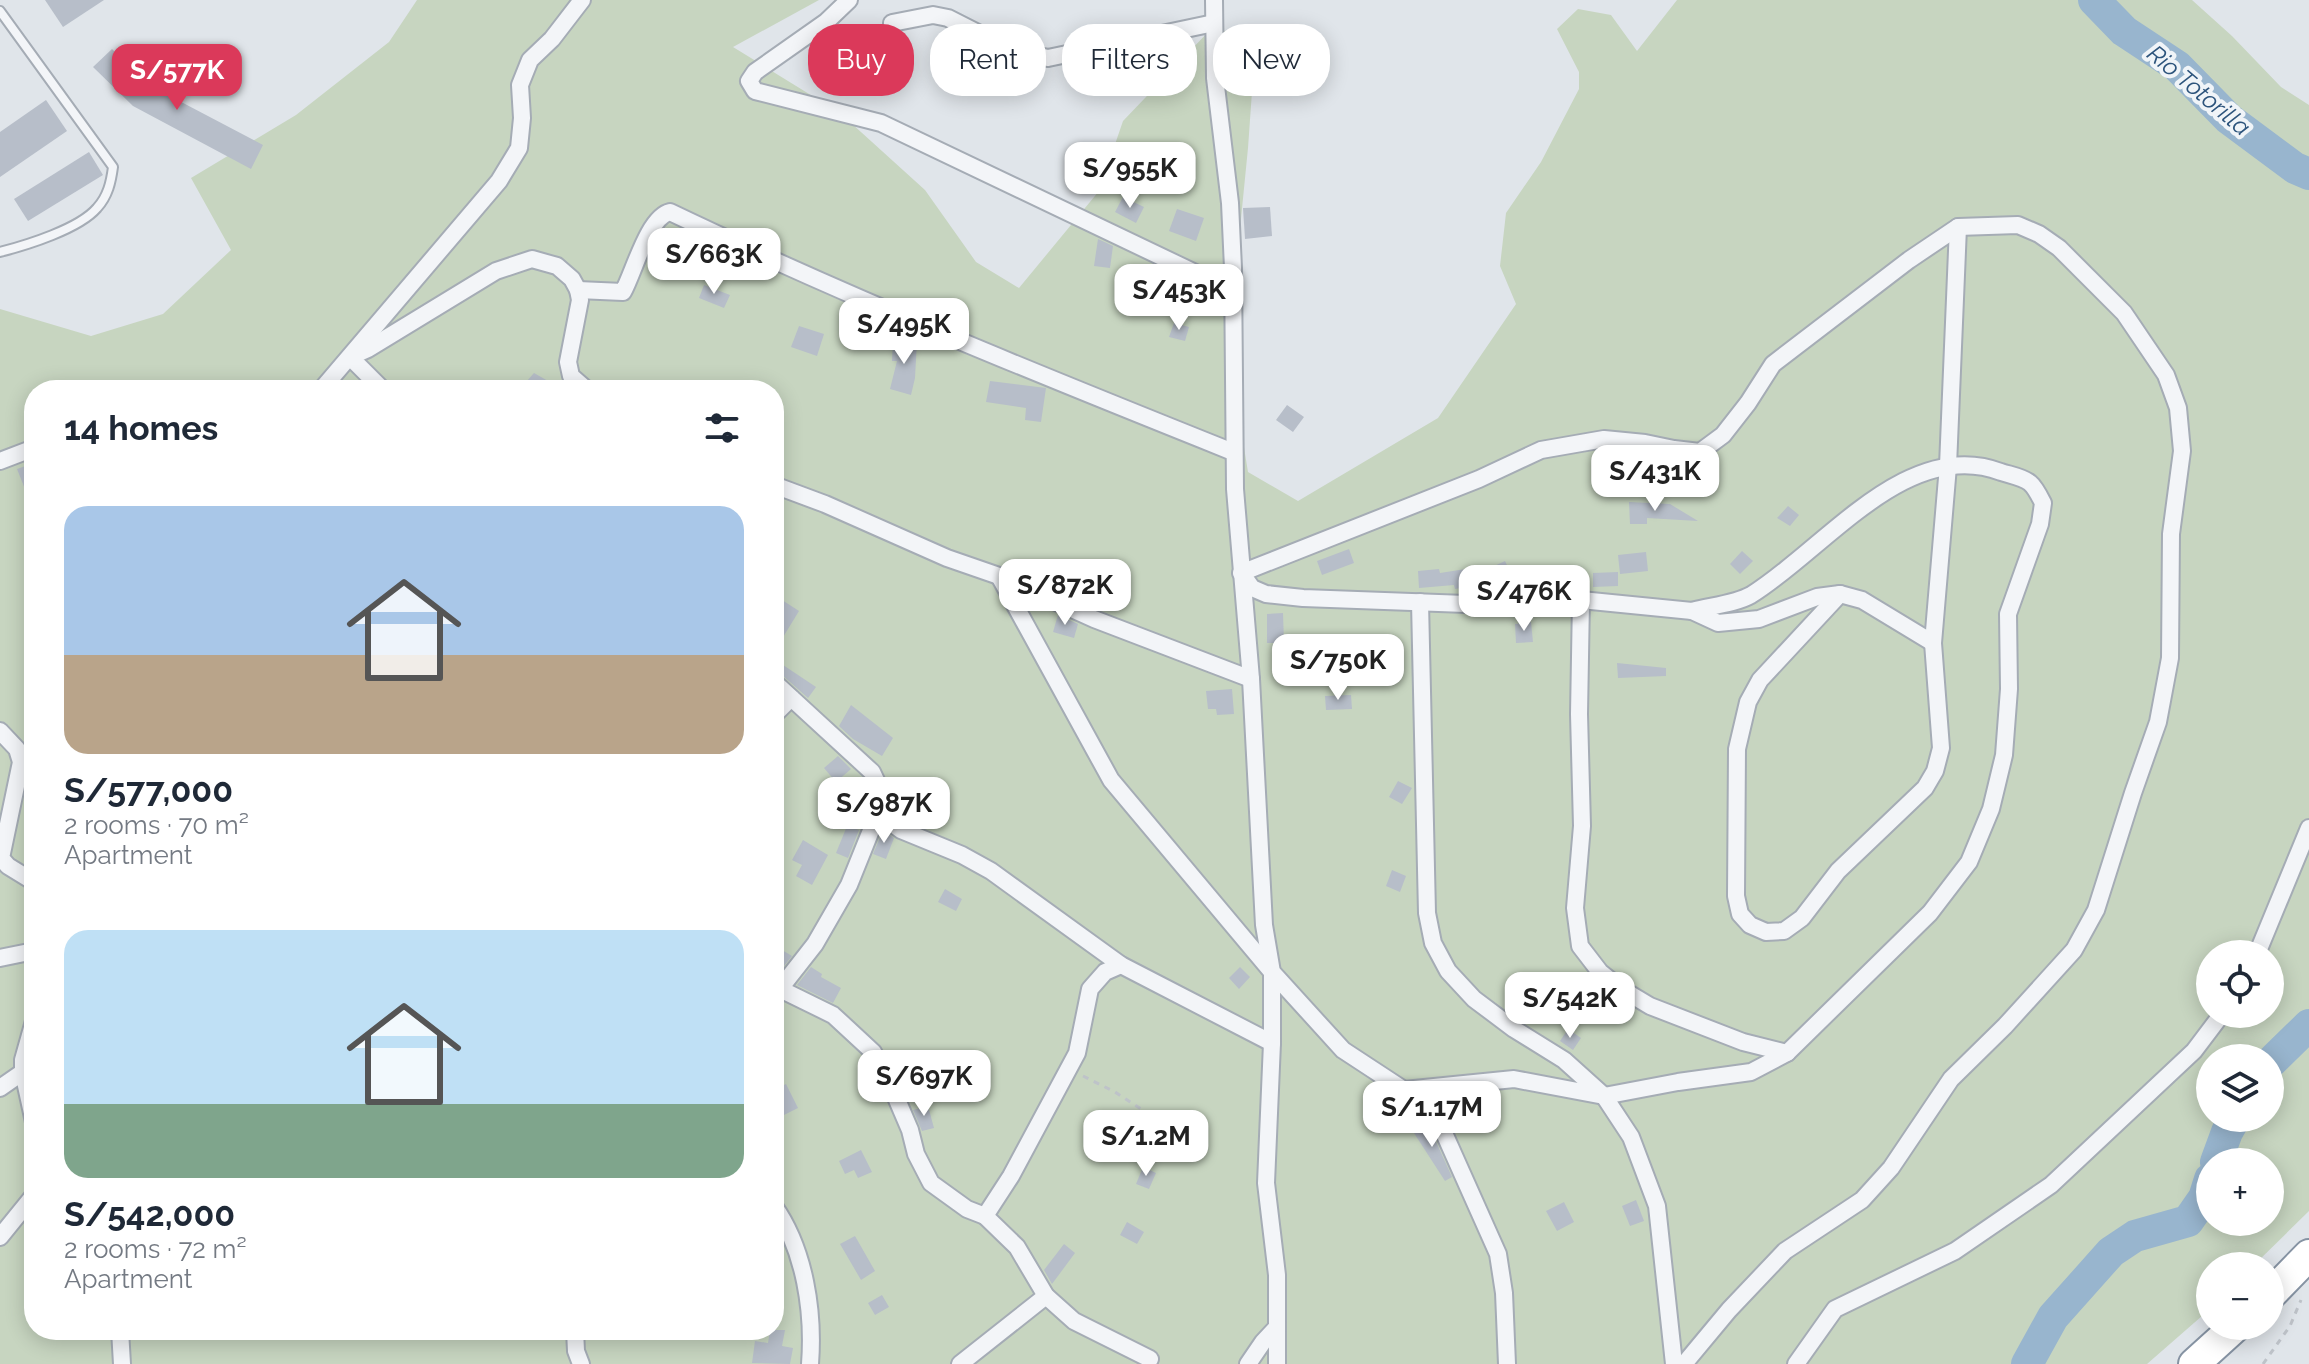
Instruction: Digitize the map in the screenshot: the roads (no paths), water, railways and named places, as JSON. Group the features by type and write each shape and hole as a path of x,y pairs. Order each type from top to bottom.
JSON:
{"highway":[{"path":"2284,1281 2309,1255"},
{"path":"2194,1364 2221,1340"}],"street":[{"path":"330,380 499,181 519,148 522,118 520,85 530,60 552,39 582,0"},
{"path":"849,0 826,22 755,72 749,81 755,91 881,123 1233,291"},
{"path":"1214,0 1215,78 1230,203 1233,452 1251,679 1264,925 1272,972 1266,1183 1277,1275 1277,1364"},
{"path":"892,23 933,15 948,18 1011,50 1048,58 1214,23"},
{"path":"578,290 623,292 654,224 662,214 670,212 772,261 990,355 1233,452"},
{"path":"1241,573 1479,479 1541,450 1604,439 1700,452 1723,435 1773,364 1909,260 1958,227 2018,225 2049,241 2124,313 2166,375 2178,408 2182,451 2171,534 2170,658 2158,722 2096,910 2074,950 1951,1079 1891,1168 1862,1200 1785,1251 1729,1310 1684,1364"},
{"path":"1840,594 1760,680 1748,702 1737,749 1736,896 1740,914 1750,925 1766,932 1784,931 1802,918 1838,871 1925,788 1935,771 1941,748 1933,643 1948,466 1958,227"},
{"path":"350,357 496,271 532,259 557,266 572,279 578,290 580,300 568,362 571,376 576,380"},
{"path":"350,357 373,380"},
{"path":"0,461 24,452"},
{"path":"1404,1090 1514,1079 1604,1096 1751,1072 1787,1053 1930,913 1969,862 1991,809 2004,755 2009,689 2008,614 2040,524 2043,503 2030,483 1983,465 1948,466 1901,481 1846,518 1792,566 1748,597 1692,611"},
{"path":"784,490 825,504 947,558 999,576 1094,619 1251,679"},
{"path":"1241,573 1252,588 1266,594 1303,598 1493,605 1581,600 1692,611 1718,623 1759,619 1817,597 1840,594 1862,600 1933,643"},
{"path":"999,576 1111,780 1272,972 1343,1050 1436,1115 1498,1254 1504,1293 1507,1364"},
{"path":"1581,600 1579,714 1582,826 1575,908 1580,946 1600,972 1650,1006 1743,1042 1787,1053"},
{"path":"1420,602 1427,913 1433,943 1448,971 1474,999 1564,1060 1604,1096 1631,1137 1657,1206 1674,1364"},
{"path":"784,691 872,772 880,789 878,813 849,885 815,944 784,984"},
{"path":"784,705 791,698"},
{"path":"0,731 17,749 21,762 1,858 24,876"},
{"path":"878,813 901,830 962,855 991,871 1121,965 1272,1043"},
{"path":"2263,940 2309,828"},
{"path":"0,958 24,953"},
{"path":"985,1216 1011,1176 1069,1069 1082,1038 1090,989 1105,972 1121,965"},
{"path":"784,996 833,1015 873,1052 895,1095 916,1154 931,1183 967,1209 985,1216 1017,1247 1046,1296 1074,1321 1150,1359"},
{"path":"1796,1364 1835,1309 1955,1251 2051,1185 2194,1051 2211,1028"},
{"path":"24,1056 24,1077"},
{"path":"0,1088 23,1072"},
{"path":"0,1237 24,1207"},
{"path":"784,1223 805,1274 812,1335 810,1364"},
{"path":"960,1364 1046,1296"},
{"path":"1248,1364 1277,1327"},
{"path":"121,1340 122,1364"},
{"path":"575,1340 581,1364"}],"lane":[{"path":"0,11 113,167 108,192 90,215 41,241 0,252"}],"waterway":[{"name":"Rio Totorilla","path":"2094,0 2124,31 2177,66 2229,119 2295,168 2309,174"},
{"name":"Rio Totorilla","path":"2284,1049 2309,1025"},
{"name":"Rio Totorilla","path":"2221,1148 2227,1132"},
{"name":"Rio Totorilla","path":"2027,1364 2053,1317 2111,1252 2135,1236 2188,1221 2196,1210"}]}
